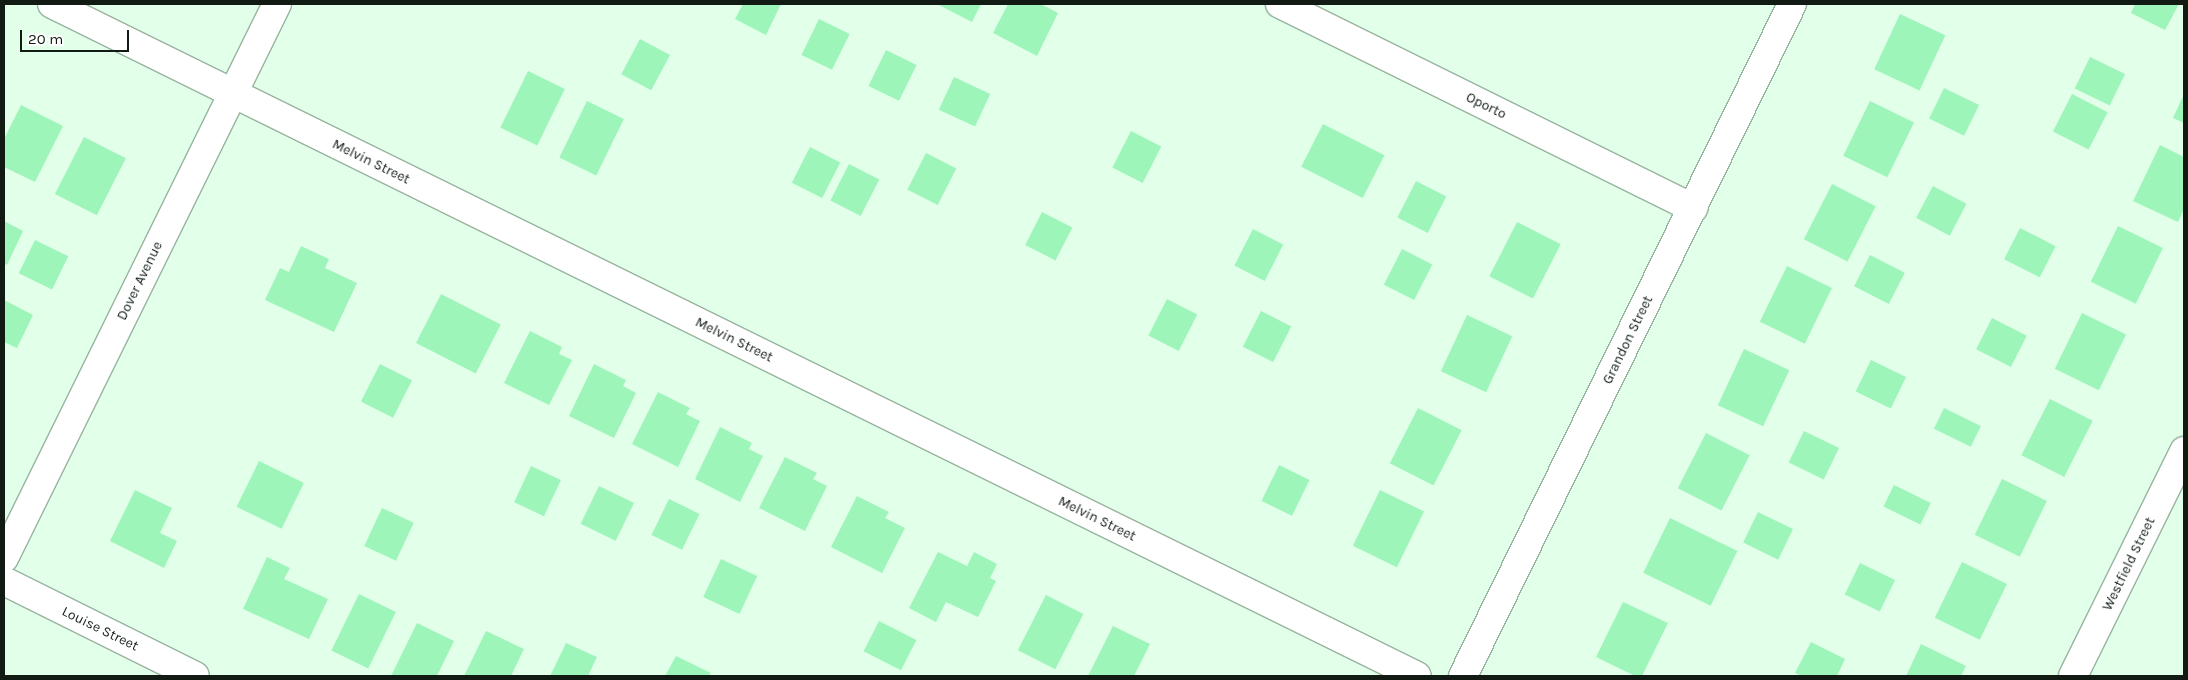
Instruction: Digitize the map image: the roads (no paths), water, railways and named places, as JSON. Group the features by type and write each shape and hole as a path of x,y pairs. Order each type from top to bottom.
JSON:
{"street":[{"name":"Melvin Street","path":"52,4 1417,676"},
{"name":"Dover Avenue","path":"4,558 276,4"},
{"name":"Oporto","path":"1280,4 1693,208"},
{"name":"Grandon Street","path":"1463,676 1792,4"},
{"name":"Westfield Street","path":"2073,676 2184,451"},
{"name":"Louise Street","path":"4,581 195,676"}]}
